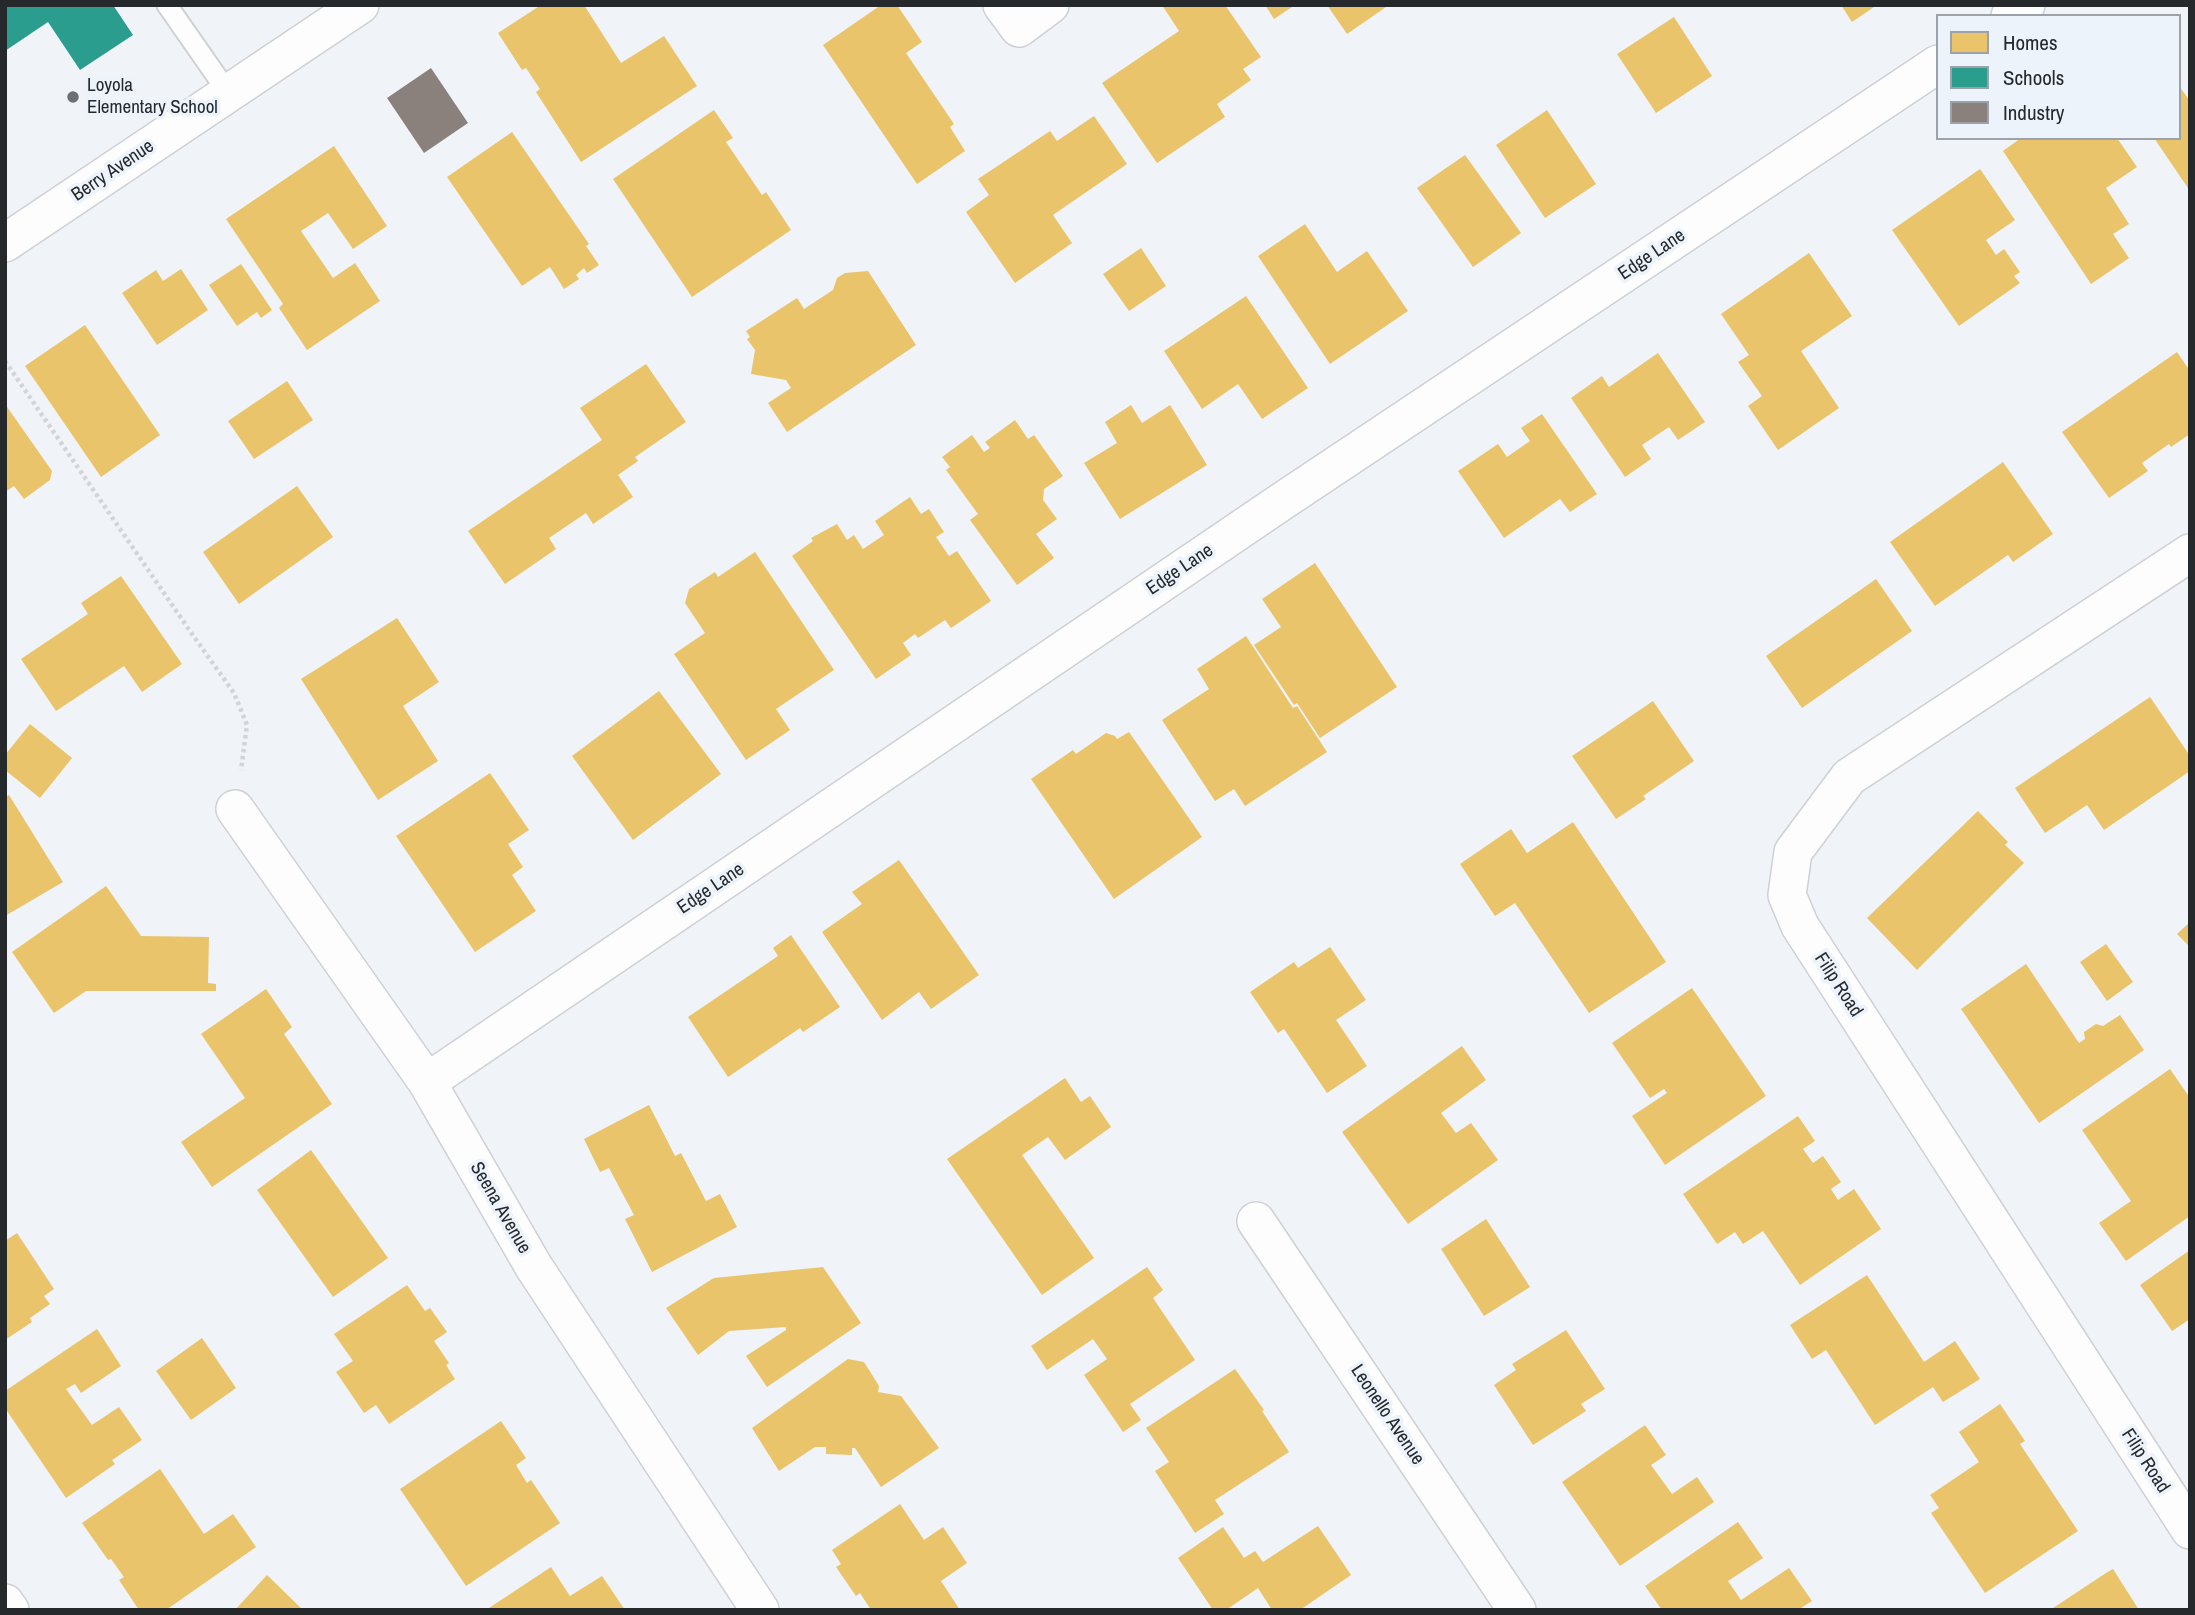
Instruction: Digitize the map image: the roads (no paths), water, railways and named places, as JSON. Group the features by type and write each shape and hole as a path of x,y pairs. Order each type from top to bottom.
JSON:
{"street":[{"name":"Berry Avenue","path":"5,243 360,5"},
{"path":"1002,5 1019,27 1050,5"},
{"name":"Edge Lane","path":"427,1082 1269,510 1936,65"},
{"name":"Filip Road","path":"2190,553 1849,777 1793,852 1787,895 1800,926 2190,1530"},
{"name":"Seena Avenue","path":"235,809 427,1082 534,1267 760,1610"},
{"name":"Leonello Avenue","path":"1256,1221 1517,1610"},
{"path":"5,1603 10,1610"}],"lane":[{"path":"167,5 229,94"}],"place":[{"name":"Loyola Elementary School","path":"73,97"}]}
